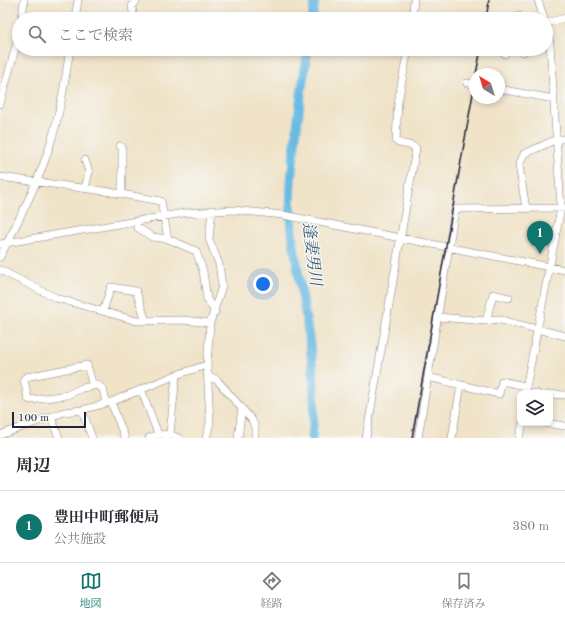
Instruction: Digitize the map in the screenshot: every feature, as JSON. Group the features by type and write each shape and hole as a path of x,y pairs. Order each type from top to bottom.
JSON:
{"street":[{"path":"23,12 24,0"},
{"path":"76,12 78,0"},
{"path":"133,12 132,6 137,0"},
{"path":"413,12 414,0"},
{"path":"538,0 542,12"},
{"path":"553,21 565,18"},
{"path":"1,99 13,56"},
{"path":"0,257 4,243 37,181 51,144 69,56"},
{"path":"366,438 416,148 412,145 400,144 396,141 398,102 407,56"},
{"path":"525,390 549,267 563,208 561,139 554,99 551,56"},
{"path":"505,90 554,99"},
{"path":"526,209 519,165 522,157 526,152 561,139"},
{"path":"120,146 122,148 122,194"},
{"path":"85,160 89,172 85,188"},
{"path":"0,177 85,188 161,201 168,239"},
{"path":"418,438 437,317 450,247 455,208 563,208"},
{"path":"4,243 164,216 212,210 253,211 301,218 565,270"},
{"path":"206,438 210,423 209,376 207,365 210,323 215,312 222,286 219,264 208,238 212,210"},
{"path":"137,227 152,237 168,239 196,251 203,271 207,299 215,312"},
{"path":"0,270 56,298 137,321 183,320 210,323"},
{"path":"103,311 111,287 136,291 146,321"},
{"path":"486,321 493,294 509,298"},
{"path":"437,317 486,321 497,319 565,336"},
{"path":"93,386 87,365 26,377 24,379 28,399 31,400 67,395 100,385 104,388 125,438"},
{"path":"0,435 72,410 82,410 109,402 176,375 207,365"},
{"path":"169,436 176,375"},
{"path":"209,376 214,377 242,408 255,426 255,438"},
{"path":"428,377 499,394 502,381 523,390"},
{"path":"452,438 461,385"},
{"path":"141,389 158,434"},
{"path":"553,394 565,395"},
{"path":"238,438 242,408"},
{"path":"82,410 92,438"},
{"path":"51,417 59,438"},
{"path":"553,424 565,426"},
{"path":"519,438 523,426"},
{"path":"149,438 158,434 178,438"}],"waterway":[{"name":"逢妻男川","path":"313,12 315,0"},
{"name":"逢妻男川","path":"307,56 293,159 290,207 292,230 312,360 314,386 312,438"}],"railway":[{"path":"487,12 489,0"},
{"path":"477,68 480,56"},
{"path":"412,438 471,104"}],"place":[{"name":"豊田中町郵便局","path":"540,254"}]}
